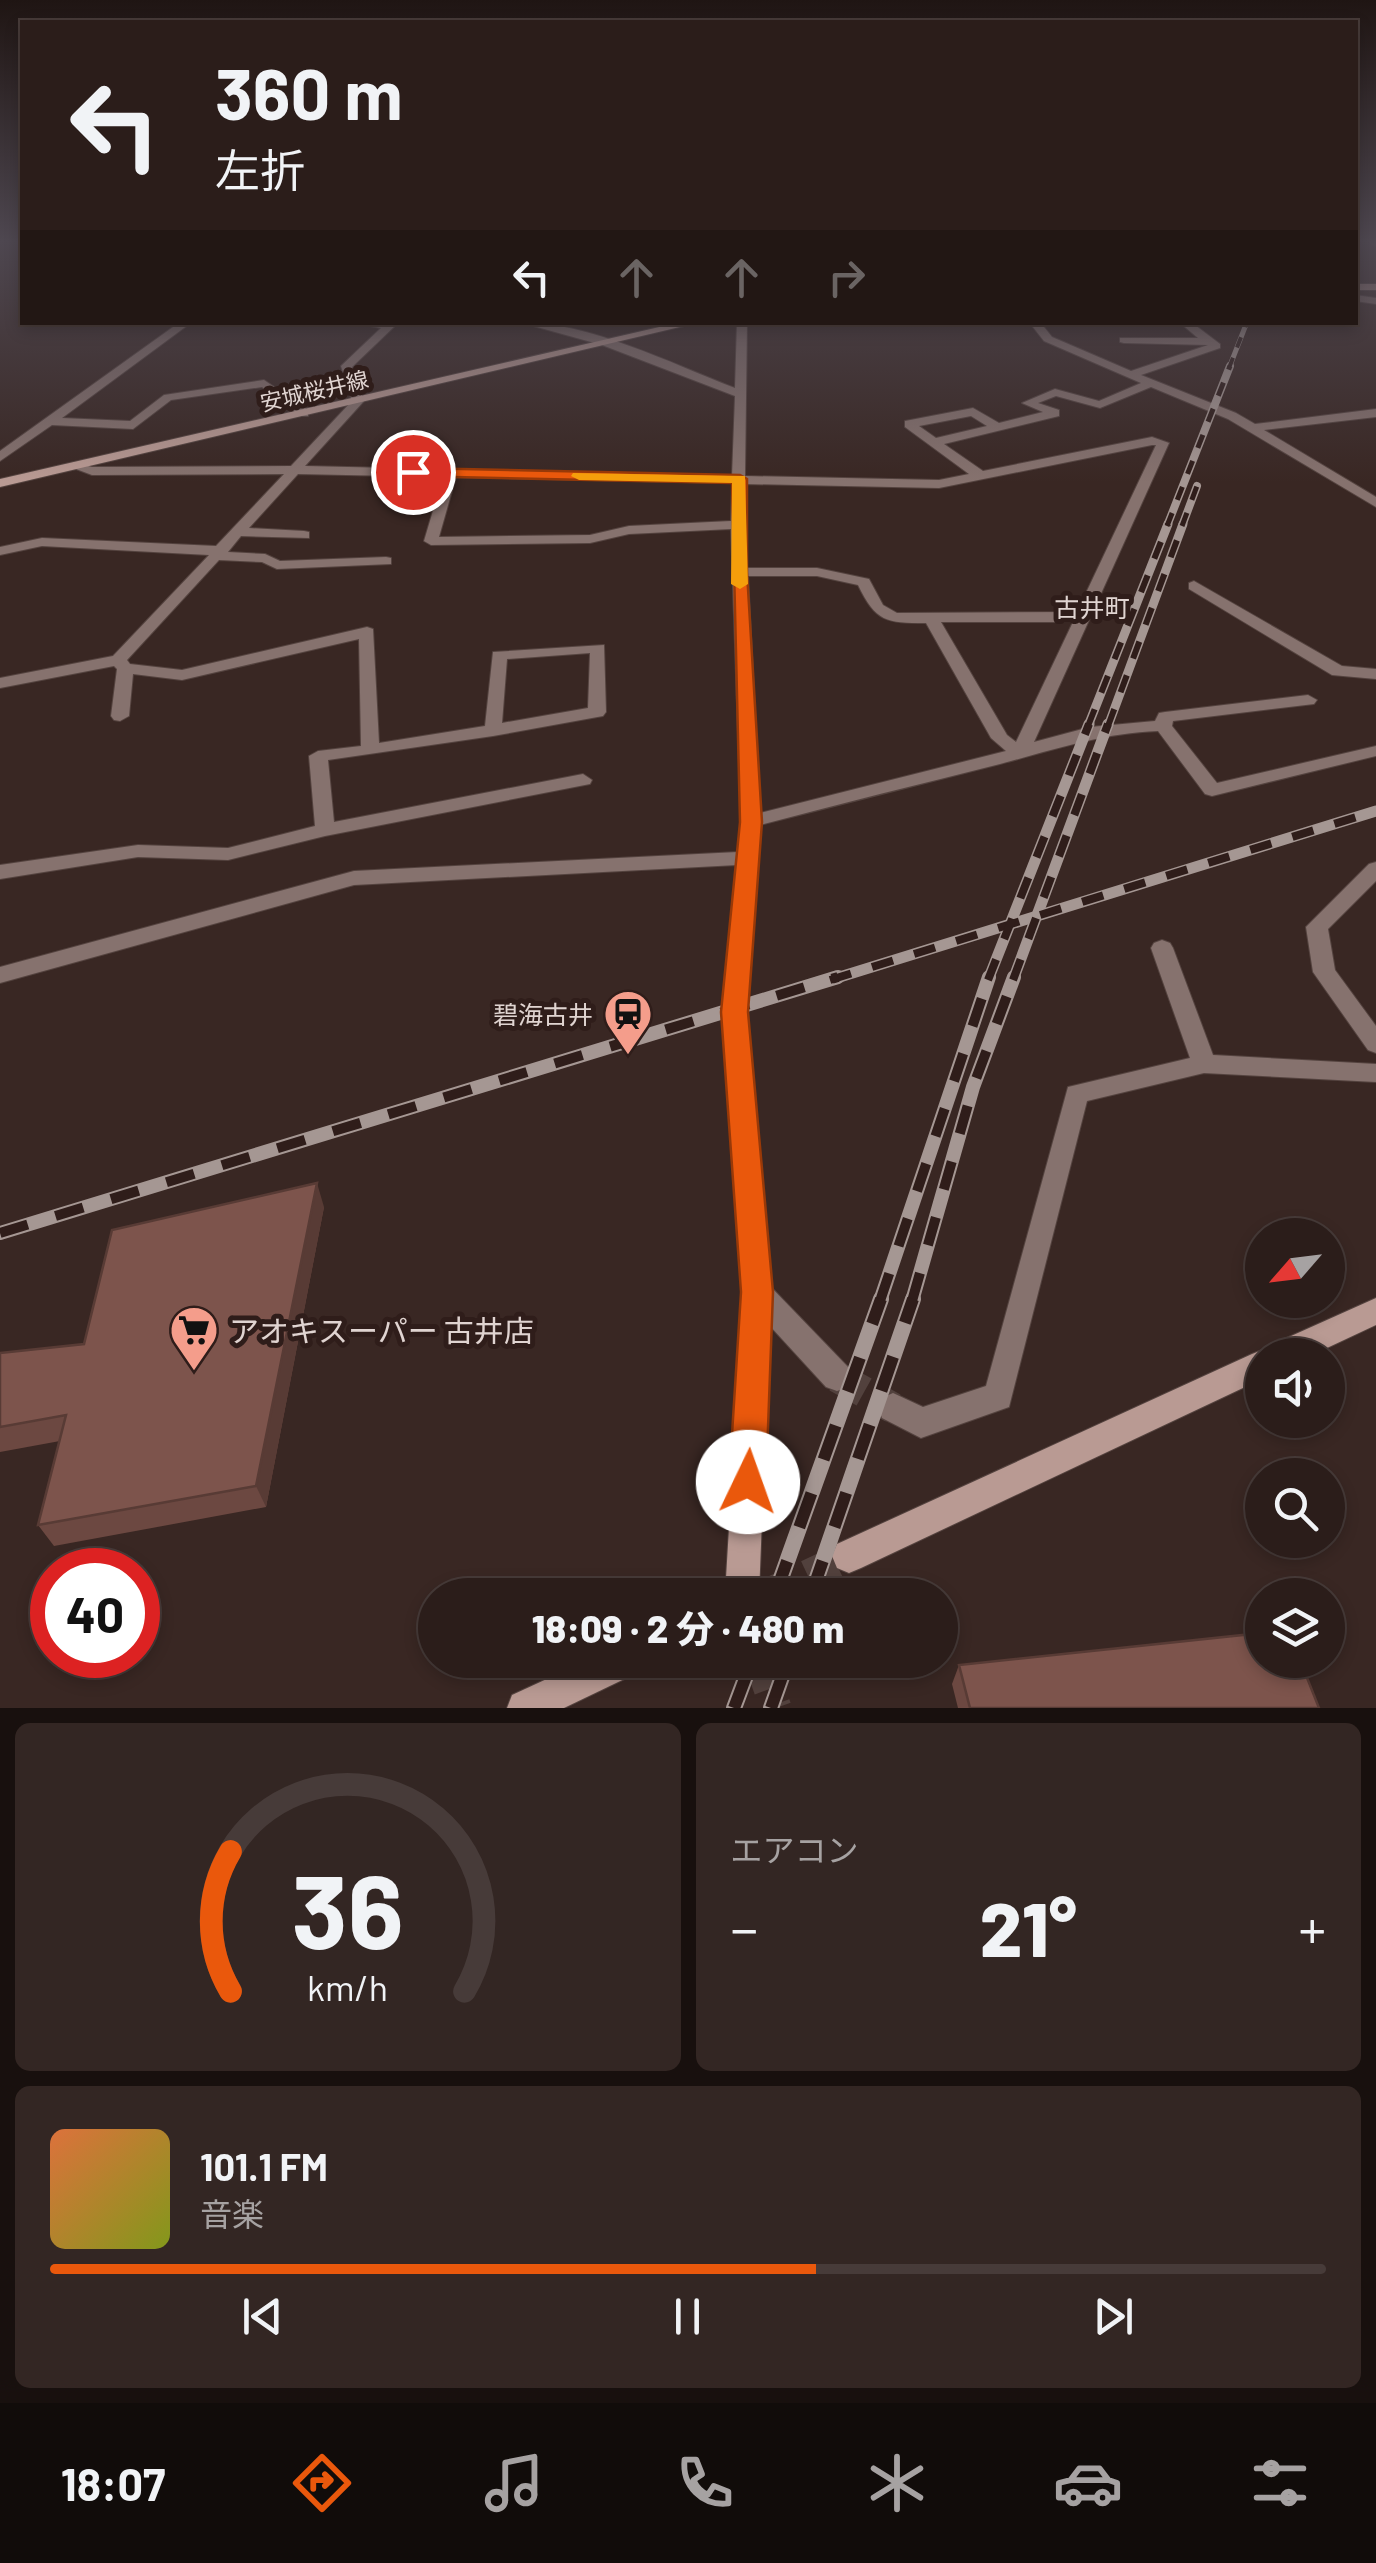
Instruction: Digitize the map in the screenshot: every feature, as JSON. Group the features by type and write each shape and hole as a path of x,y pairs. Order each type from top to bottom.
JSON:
{"main road":[{"name":"安城桜井線","path":"0,483 683,325"},
{"path":"734,1012 757,1292 743,1578"},
{"path":"1318,1338 1376,1311"},
{"path":"849,1556 1245,1372"},
{"path":"525,1708 589,1678"}],"street":[{"path":"0,456 184,325"},
{"path":"120,716 121,664 358,401 346,366 389,325"},
{"path":"536,325 606,343 741,394"},
{"path":"734,1012 751,822 738,524 742,325"},
{"path":"1036,325 1048,339 1254,428 1376,502"},
{"path":"1131,375 1216,346 1188,325"},
{"path":"1124,340 1211,341"},
{"path":"50,420 133,424 168,397 264,383 304,412"},
{"path":"936,442 996,426 1034,422 1054,413 1028,404 1055,392 1100,405 1151,384"},
{"path":"982,477 910,424 973,412 996,426"},
{"path":"1254,428 1376,413"},
{"path":"74,466 92,471 298,470 939,484 1152,441 1166,446 1080,617 1020,753"},
{"path":"452,474 431,541 590,539 630,530 738,524"},
{"path":"240,532 304,535"},
{"path":"0,551 42,542 265,558 277,565 386,562"},
{"path":"739,572 817,572 864,582 877,608 894,618 1080,617"},
{"path":"1194,586 1338,671 1376,674"},
{"path":"931,618 1000,738 1020,753"},
{"path":"0,684 121,664 182,675 367,632 370,750"},
{"path":"324,830 318,756 370,750 494,730 596,712 598,648 498,655 494,730"},
{"path":"1163,726 1166,717 1308,700"},
{"path":"751,822 1020,753 1045,743 1130,726 1163,726"},
{"path":"1163,726 1212,790 1376,751"},
{"path":"0,872 138,852 228,854 324,830 583,780"},
{"path":"0,975 354,878 746,858"},
{"path":"1376,869 1317,927 1324,972 1376,1044"},
{"path":"1162,948 1204,1064"},
{"path":"893,1408 921,1423 998,1397 1077,1094 1204,1064 1376,1072"},
{"path":"757,1292 838,1377"}],"building":[{"name":"アオキスーパー 古井店","path":"317,1183 256,1486 38,1525 66,1415 0,1427 0,1353 84,1344 112,1230"},
{"path":"1245,1635 1245,1678 1307,1678 1319,1708 970,1708 959,1665"}],"tunnel":[{"path":"837,1377 893,1408"},
{"path":"802,1578 849,1556"},
{"path":"765,1678 776,1708"}],"railway":[{"path":"1229,368 1246,325"},
{"path":"1167,526 1230,366"},
{"path":"1182,526 1197,486"},
{"path":"1088,726 1168,524"},
{"path":"1108,726 1183,524"},
{"path":"1010,924 1089,724"},
{"path":"1037,916 1108,724"},
{"path":"1037,916 1376,811"},
{"path":"1010,924 1037,916"},
{"path":"1013,980 1037,916"},
{"path":"830,980 1010,924"},
{"path":"988,980 1010,924"},
{"path":"0,1233 838,977"},
{"path":"880,1301 989,977"},
{"path":"912,1301 973,1087 1014,977"},
{"path":"781,1578 881,1299"},
{"path":"817,1578 913,1299"},
{"path":"734,1708 745,1678"},
{"path":"771,1708 782,1678"}],"slow traffic":[{"path":"579,476 740,479 740,584"}],"place":[{"name":"碧海古井","path":"628,1056"},
{"name":"アオキスーパー 古井店","path":"194,1372"}],"district":[{"name":"古井町","path":"1092,607"}],"route":[{"path":"413,472 740,479 739,572 751,822 734,1012 757,1292 748,1482"}]}
